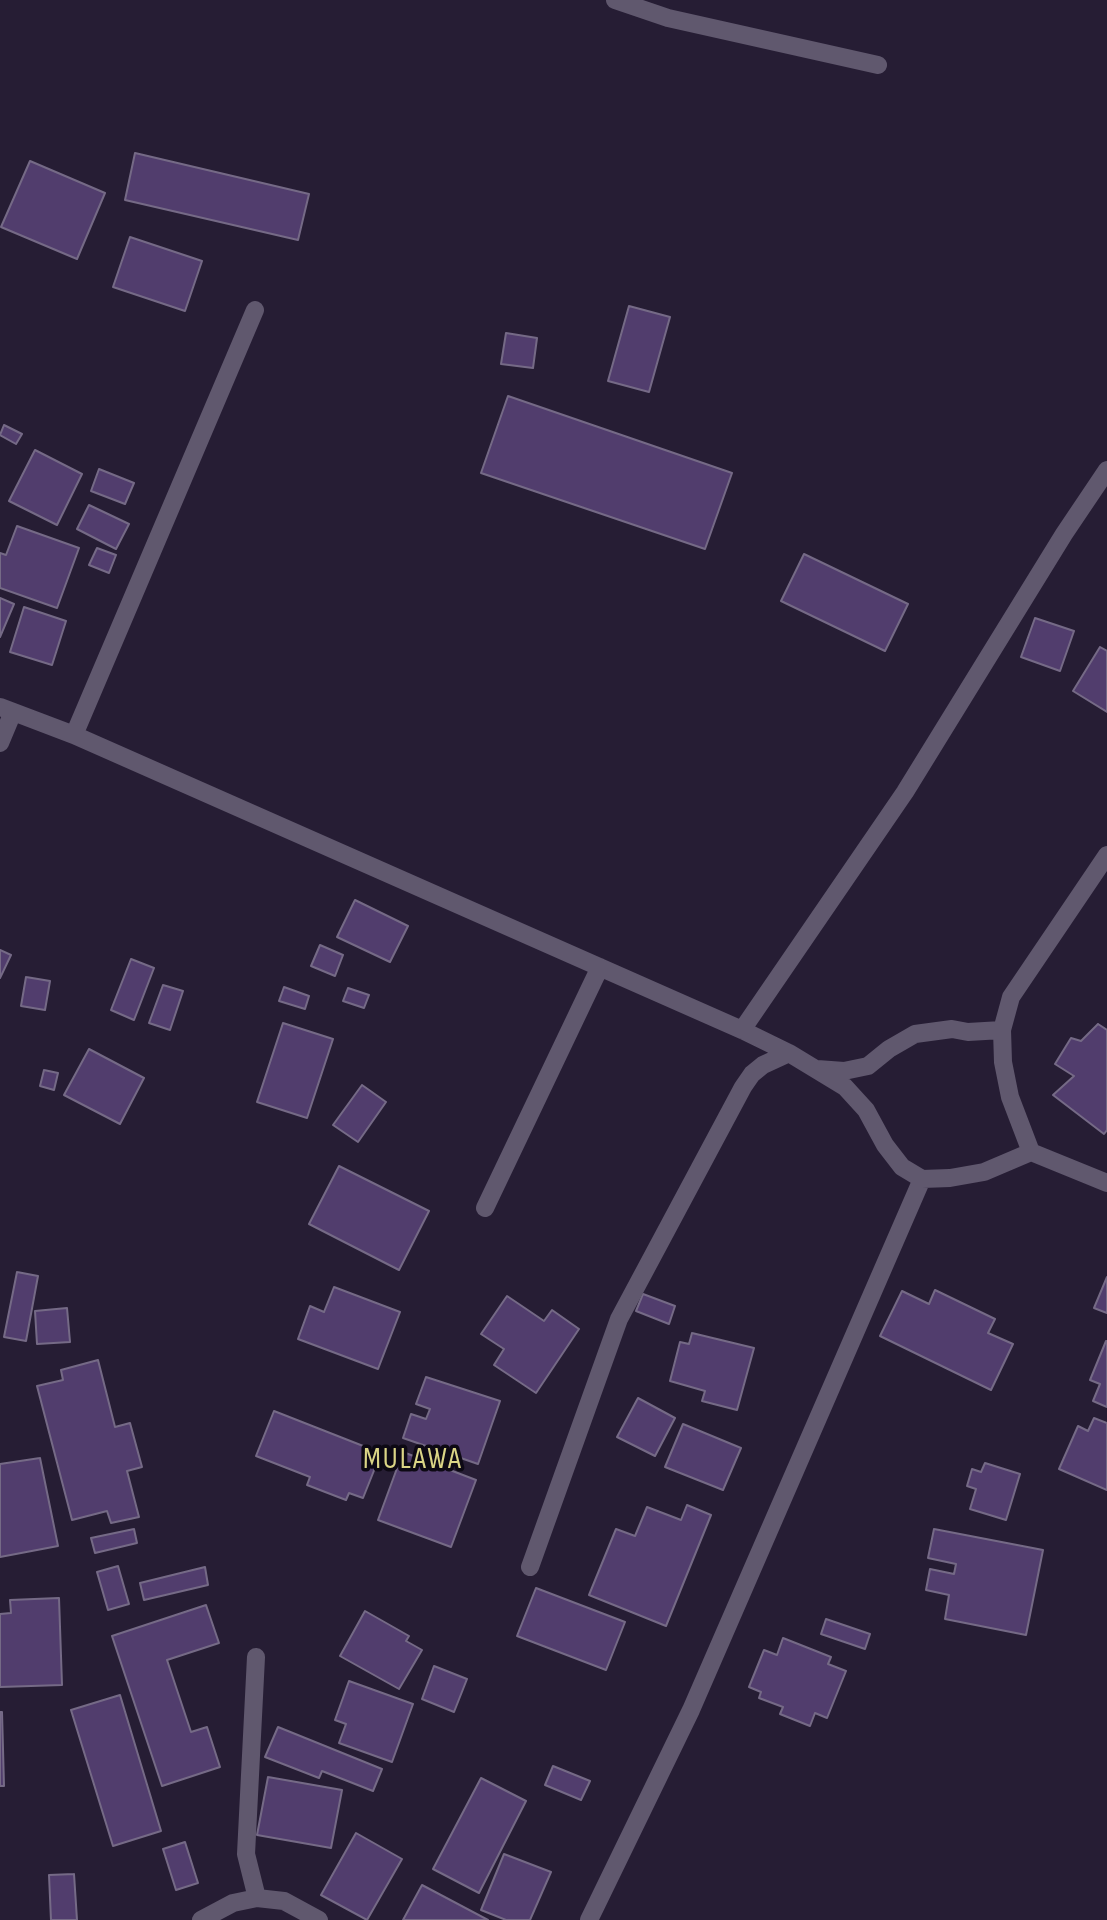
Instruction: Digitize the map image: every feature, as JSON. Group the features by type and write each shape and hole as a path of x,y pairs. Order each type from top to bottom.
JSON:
{"street":[{"path":"615,0 667,18 878,65"},
{"path":"74,735 255,310"},
{"path":"742,1030 905,792 1063,534 1107,471"},
{"path":"0,743 7,709 74,735 742,1030 789,1053 845,1087 866,1110 885,1145 902,1167 922,1179 950,1178 984,1172 1031,1152 1107,1183"},
{"path":"1031,1152 1010,1097 1003,1062 1002,1030 1011,997 1107,855"},
{"path":"485,1208 600,967"},
{"path":"814,1068 844,1071 868,1066 889,1049 915,1034 952,1029 968,1032 1002,1030"},
{"path":"530,1567 619,1319 743,1087 763,1065 789,1053"},
{"path":"589,1920 691,1710 922,1179"},
{"path":"256,1657 246,1853 257,1898"},
{"path":"201,1920 233,1903 257,1898 284,1901 319,1920"}],"building":[{"path":"135,153 309,194 298,240 125,200"},
{"path":"30,161 105,193 77,259 1,227"},
{"path":"130,237 202,261 185,311 113,287"},
{"path":"629,306 670,317 649,392 608,381"},
{"path":"506,333 537,338 533,368 501,364"},
{"path":"508,396 732,473 705,549 481,473"},
{"path":"4,425 22,434 16,444 0,435"},
{"path":"35,450 82,474 57,525 9,501"},
{"path":"99,469 134,483 125,504 91,491"},
{"path":"89,505 129,524 116,549 77,529"},
{"path":"17,526 79,548 57,608 0,588 0,553 6,555"},
{"path":"97,548 116,555 109,573 89,565"},
{"path":"804,554 908,604 885,651 781,601"},
{"path":"0,598 14,604 0,637"},
{"path":"24,607 66,621 52,665 10,652"},
{"path":"1035,618 1074,631 1060,671 1021,657"},
{"path":"1100,647 1107,651 1107,712 1073,691"},
{"path":"355,900 408,926 390,962 337,937"},
{"path":"320,945 343,955 335,976 311,966"},
{"path":"0,950 11,955 0,978"},
{"path":"131,959 154,968 134,1020 111,1010"},
{"path":"26,977 50,981 45,1010 21,1006"},
{"path":"163,985 183,991 170,1030 149,1023"},
{"path":"284,987 309,996 305,1009 279,1001"},
{"path":"348,988 369,995 364,1008 343,1001"},
{"path":"283,1023 333,1039 307,1118 257,1102"},
{"path":"1098,1024 1107,1030 1107,1130 1104,1134 1053,1095 1074,1076 1055,1064 1071,1038 1081,1041"},
{"path":"89,1049 144,1078 120,1124 64,1095"},
{"path":"44,1070 58,1073 54,1090 40,1086"},
{"path":"362,1085 386,1102 358,1142 333,1125"},
{"path":"339,1166 429,1211 399,1270 309,1224"},
{"path":"17,1272 38,1276 26,1341 4,1337"},
{"path":"1107,1277 1107,1313 1094,1308"},
{"path":"334,1287 400,1312 378,1369 298,1339 310,1306 324,1312"},
{"path":"935,1290 995,1319 988,1333 1013,1344 991,1390 880,1336 902,1291 929,1304"},
{"path":"643,1294 675,1306 669,1324 636,1311"},
{"path":"507,1296 544,1321 552,1310 579,1329 536,1393 494,1365 504,1349 481,1334"},
{"path":"67,1308 70,1342 37,1344 35,1311"},
{"path":"692,1333 754,1348 737,1410 702,1401 705,1391 670,1381 680,1342 689,1344"},
{"path":"1106,1341 1107,1407 1093,1401 1100,1384 1090,1380"},
{"path":"98,1360 115,1427 130,1423 142,1467 127,1471 139,1517 111,1523 107,1511 72,1520 37,1386 63,1380 61,1370"},
{"path":"426,1377 500,1401 478,1464 403,1438 411,1414 426,1419 430,1409 416,1404"},
{"path":"638,1398 675,1418 655,1456 617,1437"},
{"path":"274,1411 381,1453 363,1498 349,1493 346,1500 307,1485 310,1477 256,1456"},
{"path":"1094,1418 1107,1423 1107,1490 1059,1469 1078,1426 1088,1431"},
{"path":"683,1424 741,1448 723,1490 665,1467"},
{"path":"403,1452 476,1480 451,1547 378,1520"},
{"path":"40,1458 58,1546 0,1557 0,1464"},
{"path":"985,1463 1020,1474 1006,1520 970,1509 976,1489 967,1486 972,1469 981,1472"},
{"path":"687,1505 711,1515 666,1626 589,1595 616,1529 635,1536 647,1507 681,1520"},
{"path":"134,1529 137,1543 95,1553 91,1538"},
{"path":"934,1529 1043,1550 1026,1635 945,1619 949,1595 926,1590 930,1569 954,1574 956,1564 928,1558"},
{"path":"118,1566 129,1604 108,1610 97,1572"},
{"path":"205,1567 208,1585 144,1600 140,1583"},
{"path":"536,1588 625,1622 606,1670 517,1636"},
{"path":"59,1598 62,1685 0,1687 0,1614 11,1613 10,1600"},
{"path":"206,1605 219,1643 167,1660 191,1732 207,1727 220,1767 162,1786 112,1636"},
{"path":"365,1611 409,1636 406,1641 422,1650 399,1689 340,1656"},
{"path":"826,1619 870,1634 865,1649 821,1634"},
{"path":"783,1638 831,1657 828,1664 846,1671 827,1718 815,1713 810,1726 780,1714 783,1707 759,1698 761,1692 749,1687 764,1650 777,1655"},
{"path":"434,1666 467,1679 454,1712 422,1699"},
{"path":"349,1681 413,1704 392,1762 339,1743 346,1724 335,1720"},
{"path":"120,1695 161,1831 113,1846 71,1710"},
{"path":"2,1712 4,1786 0,1786"},
{"path":"278,1727 382,1769 373,1791 322,1771 319,1778 265,1757"},
{"path":"553,1766 590,1781 581,1800 545,1785"},
{"path":"268,1777 342,1790 331,1848 257,1835"},
{"path":"481,1778 526,1801 479,1893 433,1869"},
{"path":"356,1833 402,1859 367,1920 321,1895"},
{"path":"185,1842 198,1883 176,1890 163,1849"},
{"path":"504,1854 551,1872 530,1920 506,1920 481,1910"},
{"path":"74,1874 77,1920 51,1920 49,1875"},
{"path":"422,1885 488,1920 403,1920"}],"district":[{"name":"MULAWA","path":"413,1460"}]}
